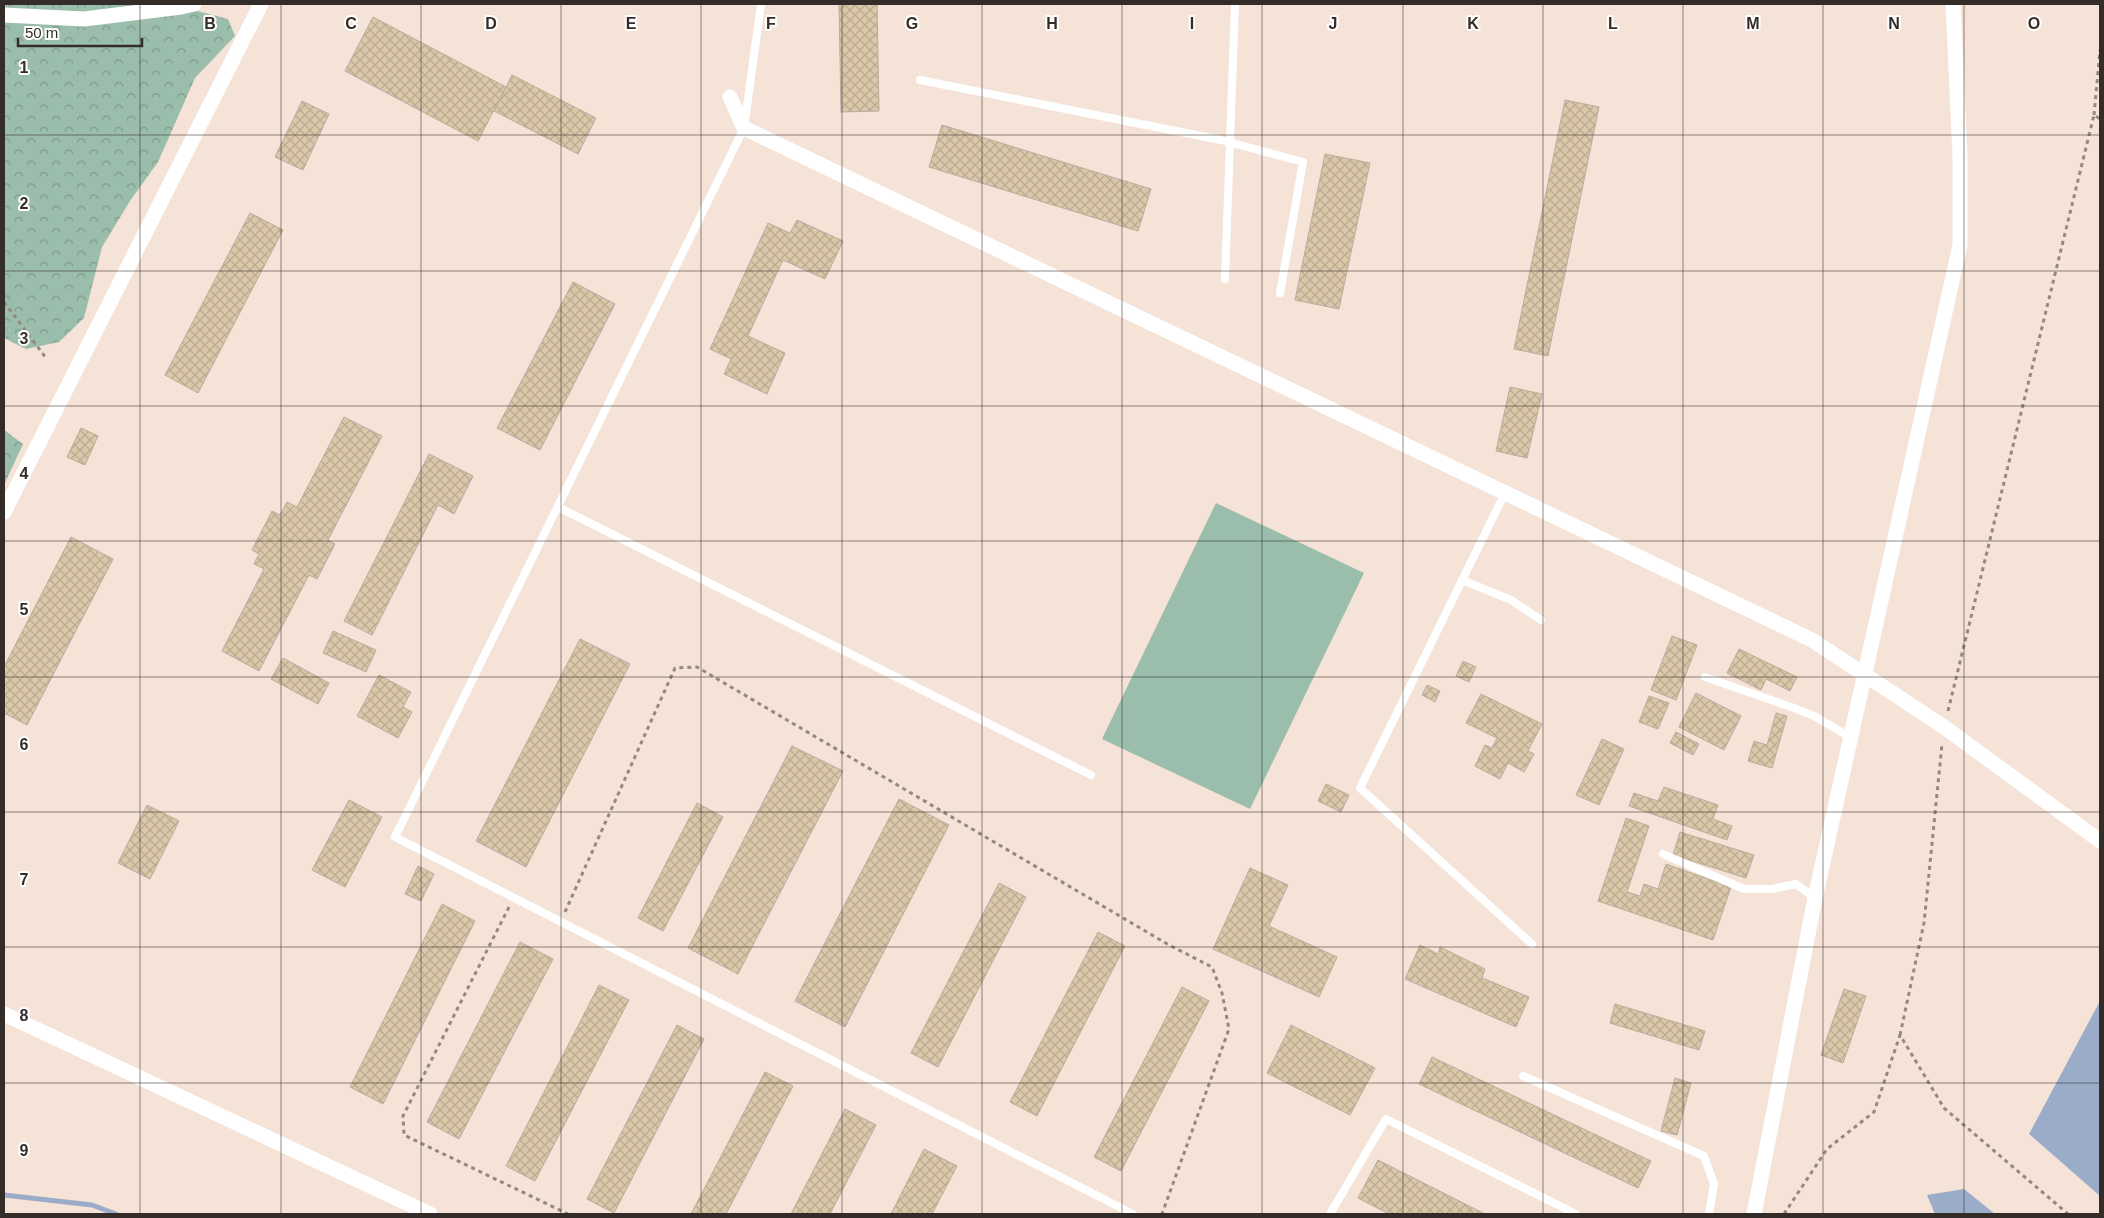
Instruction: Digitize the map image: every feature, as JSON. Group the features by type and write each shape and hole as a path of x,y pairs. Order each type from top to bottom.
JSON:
{"street":[{"path":"4,16 84,18 194,4"},
{"path":"4,512 261,4"},
{"path":"1754,1214 1815,898 1960,245 1960,155 1953,4"},
{"path":"730,97 744,128 1812,640 1944,727 2100,841"},
{"path":"4,1014 430,1214"}],"lane":[{"path":"761,4 744,128 395,837 1133,1214"},
{"path":"1226,279 1235,4"},
{"path":"920,80 1230,143 1303,162 1280,292"},
{"path":"1505,493 1360,788 1532,944"},
{"path":"558,507 1091,775"},
{"path":"1462,580 1511,600 1541,620"},
{"path":"1705,677 1814,716 1850,737"},
{"path":"1663,854 1744,889 1772,889 1796,884 1815,898"},
{"path":"1523,1076 1704,1156 1714,1184 1709,1214"},
{"path":"1330,1214 1386,1119 1576,1214"}],"path":[{"path":"1784,1214 1827,1149 1874,1112 1900,1035 1924,923 1944,727 2094,114 2100,50"},
{"path":"2094,114 2100,119"},
{"path":"4,302 46,358"},
{"path":"560,921 676,668 697,667 1212,968 1222,994 1229,1029 1162,1214"},
{"path":"513,897 403,1116 404,1135 568,1214"},
{"path":"1900,1035 1944,1108 2068,1214"}],"green space":[{"path":"4,4 194,4 182,7 228,19 235,36 195,78 158,162 130,201 102,247 84,318 59,342 26,349 4,323"},
{"path":"4,323 26,349 4,338"},
{"path":"4,430 23,444 4,485"},
{"path":"1216,503 1364,573 1250,809 1102,739"}],"water":[{"path":"2100,1001 2100,1196 2029,1134"},
{"path":"1964,1189 1995,1214 1935,1214 1927,1195"}],"building":[{"path":"839,4 877,4 879,111 841,112"},
{"path":"373,17 506,87 478,141 345,71"},
{"path":"512,75 596,118 578,154 494,111"},
{"path":"1565,100 1599,107 1548,356 1514,349"},
{"path":"302,101 329,114 303,170 275,157"},
{"path":"942,125 1151,189 1138,231 929,167"},
{"path":"1325,154 1370,163 1339,309 1295,300"},
{"path":"250,213 283,230 198,393 165,375"},
{"path":"797,220 843,241 825,279 783,260 748,336 785,353 767,394 724,374 731,359 710,349 768,223 790,233"},
{"path":"573,282 615,304 540,450 497,428"},
{"path":"1510,387 1542,394 1527,458 1496,451"},
{"path":"344,417 382,436 328,540 335,544 317,579 309,575 259,671 222,651 264,569 254,564 259,554 252,550 272,511 280,515 287,502 297,507"},
{"path":"81,428 98,436 85,465 67,457"},
{"path":"429,454 473,476 454,514 438,505 372,635 344,621"},
{"path":"71,537 113,559 27,725 4,713 4,667"},
{"path":"333,631 376,650 366,672 323,653"},
{"path":"1672,636 1697,645 1676,700 1651,690"},
{"path":"580,639 630,664 526,867 476,841"},
{"path":"1739,649 1797,677 1790,691 1766,679 1761,690 1727,673"},
{"path":"283,658 329,683 318,704 271,679"},
{"path":"1463,661 1476,667 1469,682 1456,676"},
{"path":"379,675 411,692 403,707 412,712 398,738 357,716"},
{"path":"1427,685 1440,691 1435,702 1422,695"},
{"path":"1696,693 1741,716 1724,750 1679,727"},
{"path":"1481,694 1542,724 1528,751 1534,754 1524,772 1508,763 1500,779 1475,766 1485,745 1492,748 1497,738 1466,723"},
{"path":"1649,696 1669,703 1658,729 1639,722"},
{"path":"1776,713 1787,716 1772,768 1748,761 1754,741 1767,745"},
{"path":"1676,732 1699,744 1693,755 1670,743"},
{"path":"1602,739 1624,749 1599,805 1576,795"},
{"path":"792,746 843,771 738,974 688,948"},
{"path":"1326,784 1349,795 1341,812 1318,801"},
{"path":"1664,787 1718,805 1713,819 1732,826 1727,840 1629,806 1634,793 1658,801"},
{"path":"899,799 949,825 845,1027 795,1001"},
{"path":"349,800 382,817 345,887 312,870"},
{"path":"697,803 723,817 663,931 638,918"},
{"path":"147,805 179,821 150,879 118,863"},
{"path":"1626,818 1649,826 1627,892 1640,896 1644,884 1658,889 1666,864 1731,887 1713,940 1598,901"},
{"path":"1680,832 1754,855 1746,878 1673,855"},
{"path":"418,866 434,874 421,901 405,894"},
{"path":"1250,868 1288,885 1269,926 1337,957 1319,997 1213,949"},
{"path":"999,883 1026,897 938,1067 911,1053"},
{"path":"442,904 475,921 383,1104 350,1087"},
{"path":"1098,932 1125,946 1037,1116 1010,1102"},
{"path":"520,942 553,959 459,1139 427,1122"},
{"path":"1420,945 1438,954 1440,947 1485,969 1482,978 1529,997 1516,1027 1405,979"},
{"path":"599,985 629,1000 535,1181 506,1166"},
{"path":"1182,987 1209,1001 1121,1171 1094,1157"},
{"path":"1844,989 1866,996 1843,1063 1821,1055"},
{"path":"1615,1004 1705,1031 1699,1050 1610,1023"},
{"path":"677,1025 704,1039 614,1213 587,1199"},
{"path":"1291,1025 1375,1068 1350,1115 1267,1073"},
{"path":"1432,1057 1651,1161 1638,1188 1419,1084"},
{"path":"765,1072 793,1086 726,1214 691,1214"},
{"path":"1675,1078 1691,1083 1677,1135 1661,1131"},
{"path":"845,1109 876,1125 830,1214 791,1214"},
{"path":"924,1149 957,1166 932,1214 891,1214"},
{"path":"1378,1160 1485,1214 1389,1214 1358,1198"}],"waterway":[{"path":"4,1195 92,1205 116,1214"}]}
